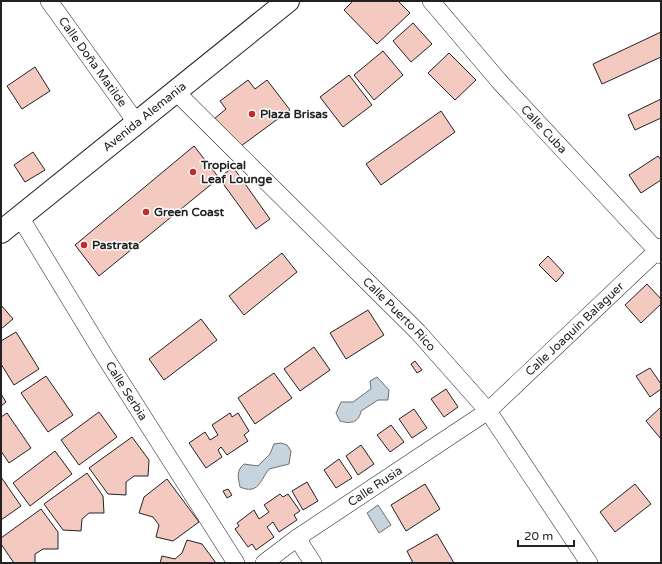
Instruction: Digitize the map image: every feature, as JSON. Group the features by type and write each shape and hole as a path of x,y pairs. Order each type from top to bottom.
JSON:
{"street":[{"name":"Calle Doña Matilde","path":"49,1 136,122"},
{"name":"Avenida Alemania","path":"1,232 288,1"},
{"name":"Calle Cuba","path":"431,1 499,81 660,251"},
{"name":"Calle Puerto Rico","path":"176,92 418,332 488,411 590,563"},
{"name":"Calle Serbia","path":"20,217 105,357 236,563"},
{"name":"Calle Joaquín Balaguer","path":"488,411 660,251"},
{"name":"Calle Rusia","path":"264,563 297,538 488,411"},
{"path":"297,538 313,563"}],"shaded area":[{"path":"377,377 389,390 388,400 378,400 361,411 360,415 354,422 340,421 336,413 341,402 353,402 371,389 370,381"},
{"path":"281,443 287,445 291,451 289,464 269,469 261,482 255,488 246,489 240,487 238,474 241,467 244,464 258,466 270,454 274,444"},
{"path":"378,505 391,525 379,533 367,513"}],"building":[{"path":"353,1 398,1 410,13 377,44 344,10"},
{"path":"413,23 432,44 411,62 393,41"},
{"path":"661,32 661,57 602,84 593,64"},
{"path":"383,51 403,75 374,100 354,75"},
{"path":"449,53 476,80 455,100 428,73"},
{"path":"35,67 50,91 22,109 7,86"},
{"path":"349,75 372,105 343,127 320,97"},
{"name":"Plaza Brisas","path":"248,80 255,89 267,80 290,110 237,149 214,119 226,109 220,101"},
{"path":"661,99 661,118 635,130 628,115"},
{"path":"441,111 455,132 381,185 366,164"},
{"name":"Green Coast","path":"194,146 219,178 99,276 75,245"},
{"path":"33,152 45,170 25,182 14,165"},
{"path":"658,156 661,160 661,180 641,193 629,175"},
{"path":"233,167 270,219 256,229 219,178"},
{"path":"282,253 297,272 244,315 229,296"},
{"path":"548,256 564,273 556,282 539,265"},
{"path":"647,284 661,299 661,304 641,323 625,305"},
{"path":"1,305 13,319 1,329"},
{"path":"368,310 384,335 346,359 330,333"},
{"path":"201,319 217,340 164,380 149,359"},
{"path":"16,332 39,369 14,385 1,364 1,341"},
{"path":"314,347 330,370 300,391 284,369"},
{"path":"415,361 422,370 417,373 411,364"},
{"path":"650,368 661,384 661,389 650,397 636,376"},
{"path":"274,373 292,398 255,424 238,398"},
{"path":"46,376 73,415 48,432 21,393"},
{"path":"446,389 458,407 444,417 431,399"},
{"path":"1,394 6,402 1,406"},
{"path":"661,407 661,439 646,421"},
{"path":"414,409 427,428 412,438 399,419"},
{"path":"99,412 117,437 79,465 61,440"},
{"path":"7,413 31,448 9,463 1,451 1,417"},
{"path":"230,413 232,417 238,413 249,431 244,435 248,441 227,455 221,447 218,450 222,457 206,468 189,443 205,432 210,440 218,435 212,425"},
{"path":"391,425 404,442 390,452 377,435"},
{"path":"132,437 149,460 148,476 134,476 126,482 126,495 108,494 89,468"},
{"path":"361,445 374,464 358,475 346,456"},
{"path":"55,451 72,474 30,506 13,483"},
{"path":"339,459 352,478 336,488 324,470"},
{"path":"87,473 103,496 104,513 89,513 82,519 81,531 63,530 44,504"},
{"path":"1,477 21,506 1,520"},
{"path":"167,479 199,522 173,541 156,537 159,525 153,517 139,513 144,497"},
{"path":"307,482 318,501 303,510 292,491"},
{"path":"425,484 440,509 406,531 391,505"},
{"path":"635,484 651,504 615,532 600,512"},
{"path":"228,489 232,495 227,498 223,491"},
{"path":"280,494 283,497 288,494 300,511 294,515 297,520 279,532 273,522 267,527 274,537 256,550 252,544 248,547 235,529 239,526 237,523 254,510 259,519 269,512 264,505"},
{"path":"41,509 58,532 58,549 43,549 35,554 35,563 14,563 1,544 1,538"},
{"path":"437,534 454,563 413,563 407,551"},
{"path":"187,540 202,544 216,563 160,563 162,556 175,559 182,553"}],"place":[{"name":"Plaza Brisas","path":"252,114"},
{"name":"Tropical Leaf Lounge","path":"193,172"},
{"name":"Green Coast","path":"146,212"},
{"name":"Pastrata","path":"84,245"}]}
